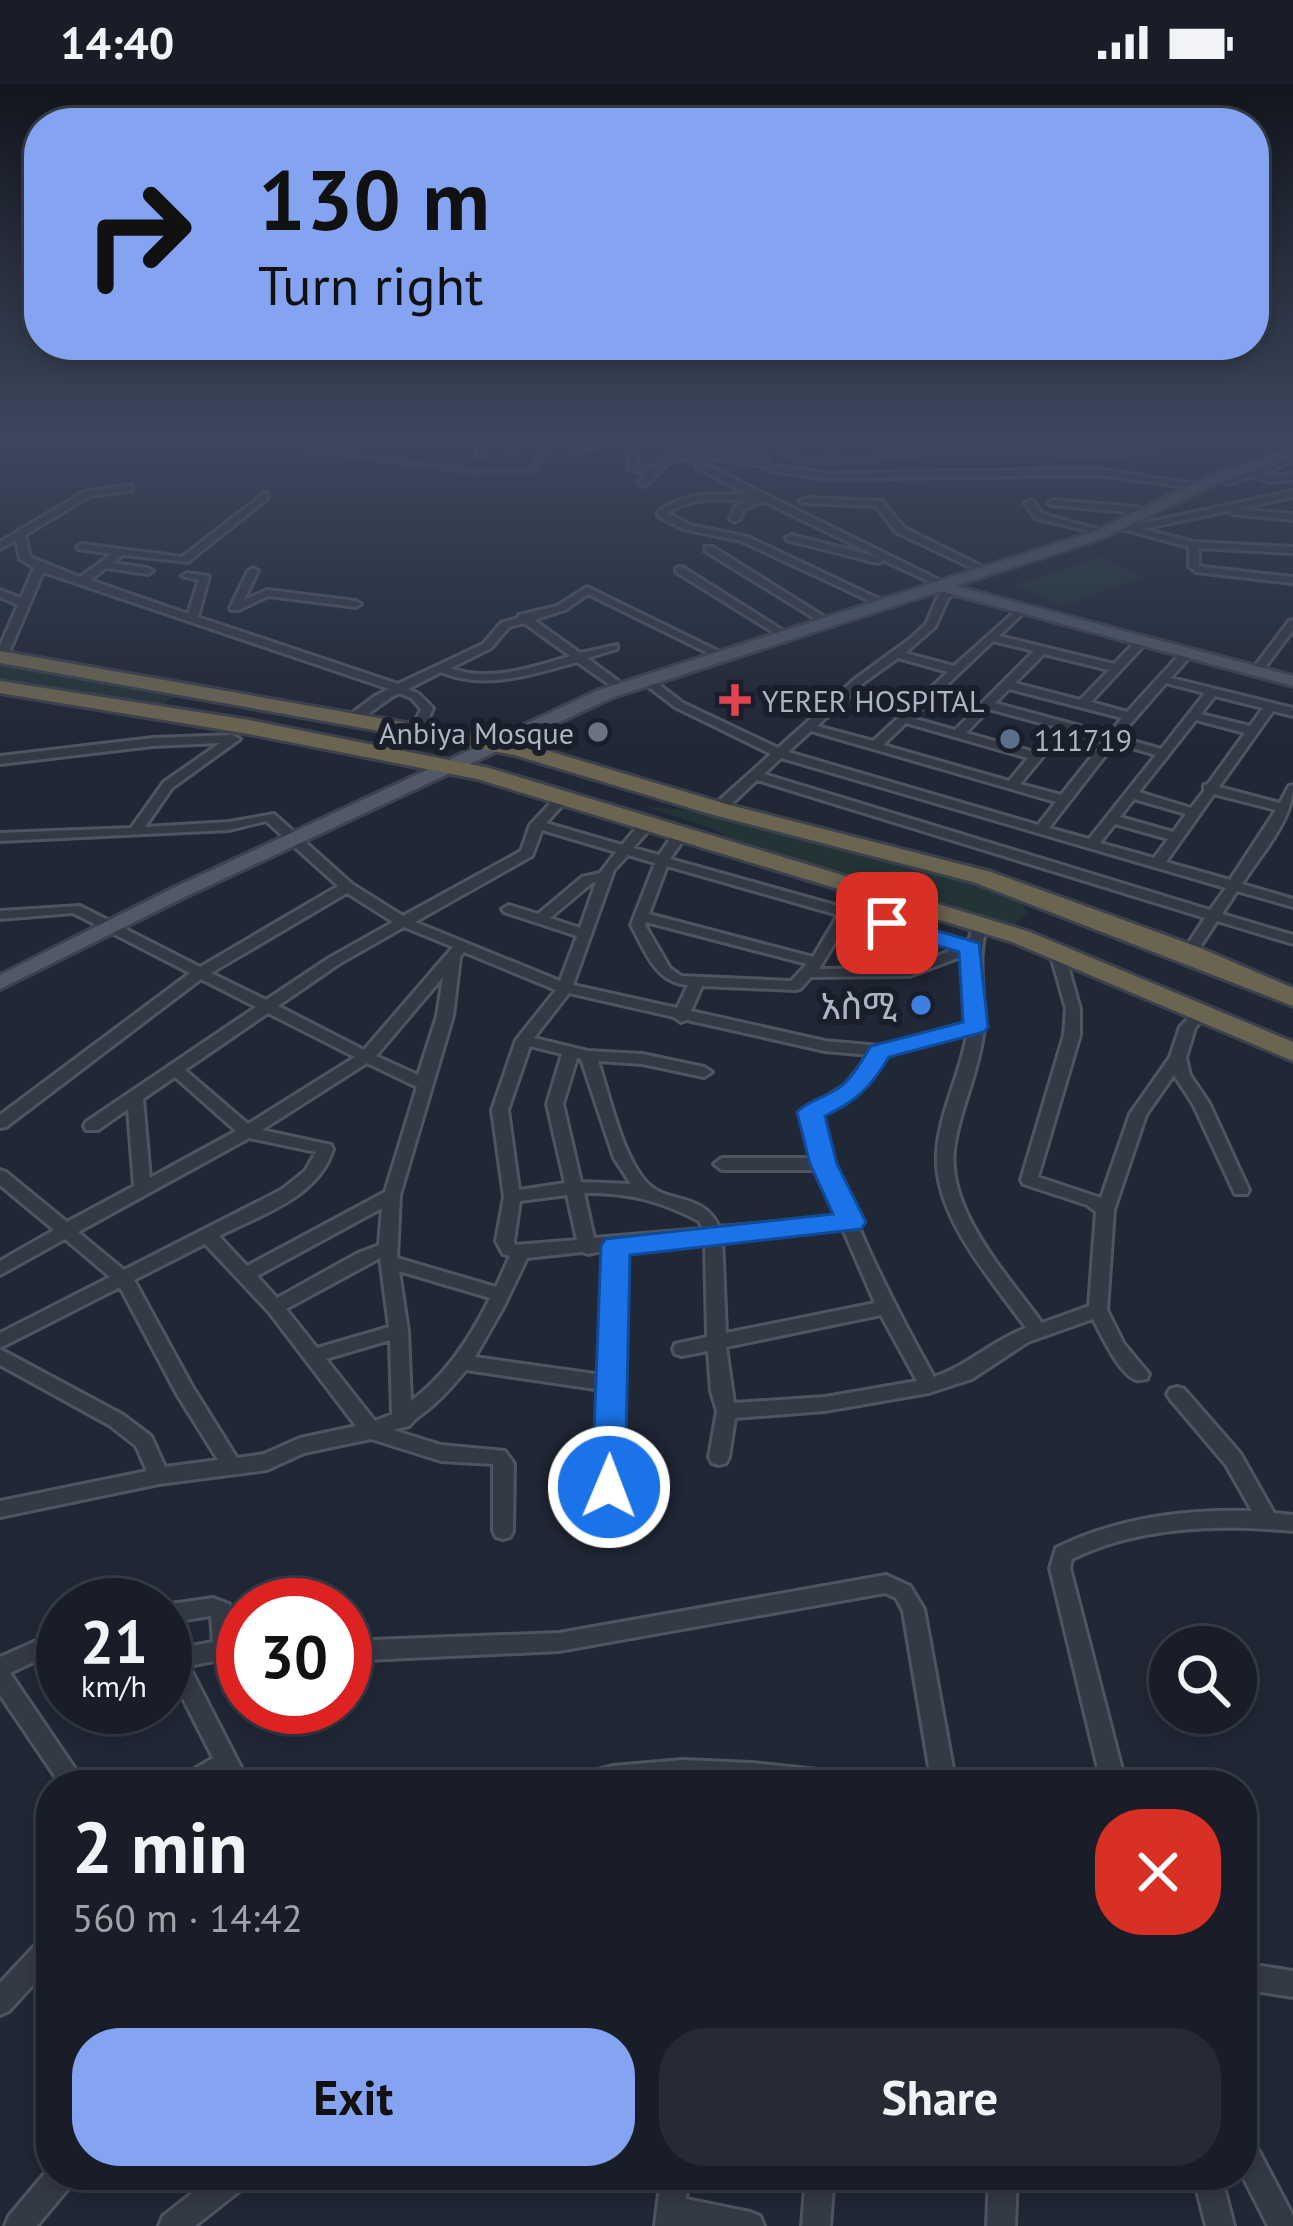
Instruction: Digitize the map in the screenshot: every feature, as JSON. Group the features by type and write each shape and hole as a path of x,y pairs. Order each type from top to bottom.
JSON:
{"highway":[{"path":"1,657 489,743 718,809 982,877 1189,952 1293,998"},
{"path":"0,687 242,733 446,765 564,797 682,832 853,899 975,936 1021,937 1293,1052"},
{"path":"1021,937 1052,902"}],"main road":[{"path":"489,743 712,651 874,599 939,584 976,566 1061,540"},
{"path":"0,973 614,682 1085,540"},
{"path":"939,584 1020,610 1293,679"},
{"path":"939,584 1264,661 1293,679"},
{"path":"0,983 105,924"}],"street":[{"path":"21,540 25,559 40,567 415,696 427,708 418,729"},
{"path":"82,547 184,560 209,540"},
{"path":"745,540 874,599"},
{"path":"799,540 896,563"},
{"path":"718,809 931,625 940,600 939,584 855,540"},
{"path":"921,540 976,566"},
{"path":"1174,540 1293,550"},
{"path":"1194,545 1194,566 1200,571 1293,580"},
{"path":"709,549 818,616"},
{"path":"82,580 121,552"},
{"path":"104,565 148,571"},
{"path":"1,657 5,633 40,567"},
{"path":"680,569 777,629"},
{"path":"220,628 253,571"},
{"path":"187,576 205,578 192,619"},
{"path":"355,717 397,688 487,646 505,625 561,608 580,592 594,591 712,651"},
{"path":"0,593 21,602"},
{"path":"235,608 267,593 356,604"},
{"path":"876,746 1020,610"},
{"path":"523,617 614,682"},
{"path":"1264,661 1293,623"},
{"path":"991,637 1115,668"},
{"path":"1082,704 1141,642"},
{"path":"441,668 457,677 490,676 614,647"},
{"path":"958,734 1041,650"},
{"path":"1040,830 1187,653"},
{"path":"896,654 955,670"},
{"path":"1264,661 1293,658"},
{"path":"647,675 679,705 781,754 1293,903"},
{"path":"1163,679 1293,712"},
{"path":"1009,685 1130,716"},
{"path":"1092,844 1212,692"},
{"path":"988,705 1163,753"},
{"path":"1158,863 1270,707"},
{"path":"1193,715 1253,731"},
{"path":"904,719 1035,756"},
{"path":"1012,784 1062,726"},
{"path":"808,727 1063,800"},
{"path":"0,760 242,733"},
{"path":"135,832 168,785 242,733"},
{"path":"911,793 938,764"},
{"path":"757,776 1293,940"},
{"path":"1189,952 1288,799 1208,788"},
{"path":"1131,794 1192,812"},
{"path":"92,1126 266,1005 401,921 527,853 537,825 564,797"},
{"path":"0,837 229,826 269,817 347,887 401,921 457,951 565,988 803,1044 880,1052 976,1027"},
{"path":"981,842 1003,818"},
{"path":"1112,819 1175,837"},
{"path":"649,822 605,876 565,988 524,1040 500,1110 512,1197 505,1241 509,1250 615,1246 851,1222"},
{"path":"537,825 662,861 853,899 813,967 794,986 694,985 664,970 641,933 641,916 662,861 682,832"},
{"path":"982,877 1007,850"},
{"path":"542,918 587,880 605,876"},
{"path":"0,1123 200,973 347,887"},
{"path":"0,915 69,907 424,1082"},
{"path":"509,909 582,933"},
{"path":"641,916 813,967 910,972 975,936 976,1027 945,1169 958,1215 1039,1332"},
{"path":"0,1269 142,1186 249,1133 366,1057 457,951"},
{"path":"402,1421 399,1331 388,1255 392,1195 445,1016 457,951"},
{"path":"1057,952 1072,1009 1072,1035 1029,1180 1093,1201 1105,1210"},
{"path":"681,1018 694,985"},
{"path":"1140,1374 1117,1348 1097,1310 1105,1210 1138,1114 1178,1058 1187,1028 1203,1011"},
{"path":"524,1040 579,1055 704,1072"},
{"path":"880,1052 860,1084 811,1112 824,1164 886,1307 928,1386"},
{"path":"579,1055 556,1104 588,1247"},
{"path":"579,1055 622,1157 644,1192"},
{"path":"1178,1058 1182,1075 1201,1103 1241,1190"},
{"path":"0,1341 301,1186 325,1154 325,1148 249,1133 175,1069"},
{"path":"135,1098 142,1186"},
{"path":"722,1164 824,1164"},
{"path":"0,1176 125,1280 232,1466"},
{"path":"512,1197 573,1186 614,1185 706,1217 713,1235 713,1340 727,1411 719,1457"},
{"path":"245,1275 392,1195"},
{"path":"207,1234 275,1307 371,1431 441,1453 498,1457 504,1464 503,1531"},
{"path":"609,1487 615,1246"},
{"path":"0,1509 159,1476 266,1462 300,1446 402,1421 464,1361 520,1252"},
{"path":"275,1307 364,1257 388,1255 498,1294"},
{"path":"682,1349 886,1307"},
{"path":"727,1411 826,1404 928,1386 965,1374 1021,1337 1097,1310"},
{"path":"314,1356 399,1331"},
{"path":"0,1356 130,1430 151,1451 159,1476"},
{"path":"464,1361 611,1384"},
{"path":"1177,1394 1233,1459 1267,1519"},
{"path":"1110,1770 1060,1568 1063,1554 1076,1545 1158,1526 1267,1519 1293,1522"},
{"path":"372,1650 559,1642 886,1583 903,1592 913,1609 941,1770"},
{"path":"0,1667 36,1650"},
{"path":"0,1677 64,1770"},
{"path":"192,1695 229,1770"},
{"path":"214,1770 225,1763"},
{"path":"0,2002 36,1963"},
{"path":"1257,1978 1293,1984"},
{"path":"1257,2177 1283,2226"},
{"path":"19,2226 49,2190"},
{"path":"172,2226 218,2190"},
{"path":"816,2226 819,2190"},
{"path":"1001,2226 1002,2190"},
{"path":"1211,2190 1220,2226"},
{"path":"670,2218 750,2226"}],"shaded area":[{"path":"1098,557 1142,577 1062,606 1015,585"},
{"path":"0,661 183,693 166,701 164,708 0,683"},
{"path":"647,807 739,819 835,841 1020,899 1027,913 1014,925 1002,928 753,851 711,828"}],"place":[{"name":"YERER HOSPITAL","path":"735,700"},
{"name":"Anbiya Mosque","path":"598,732"},
{"name":"111719","path":"1010,739"},
{"name":"አስሚ","path":"921,1005"}],"route":[{"path":"609,1487 615,1246 851,1222 824,1164 811,1112 860,1084 880,1052 976,1027 970,948 887,923"}]}
